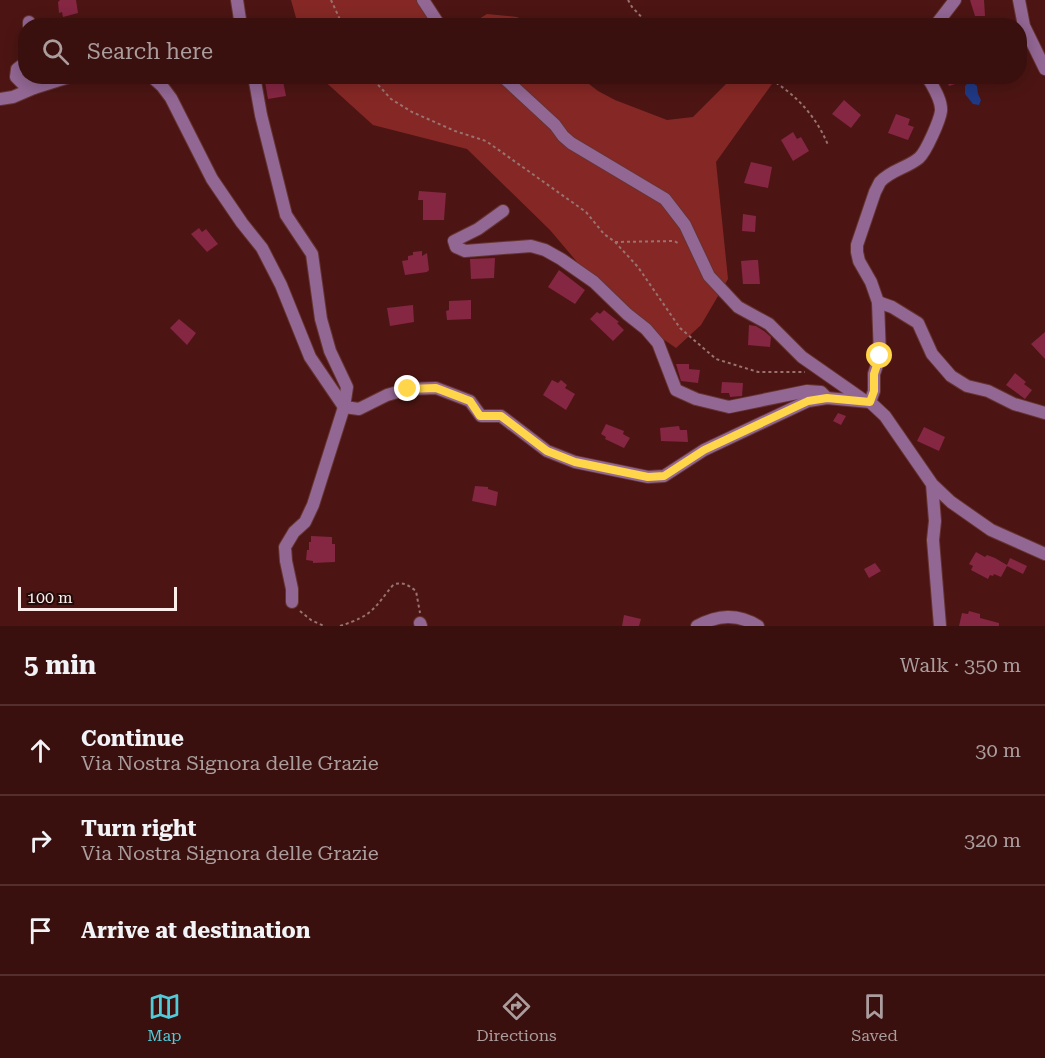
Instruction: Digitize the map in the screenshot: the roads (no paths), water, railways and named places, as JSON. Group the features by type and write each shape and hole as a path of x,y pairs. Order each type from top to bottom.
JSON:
{"street":[{"path":"237,0 240,18"},
{"path":"423,0 435,18"},
{"path":"940,18 955,0"},
{"path":"1019,0 1022,18"},
{"path":"1027,32 1045,69"},
{"path":"24,84 34,88"},
{"path":"0,99 13,97 47,84"},
{"path":"160,84 171,98 195,149 213,178 242,223 262,248 281,285 310,357 344,407 359,409 387,395 408,389 436,388 470,401 480,416 501,416 547,451 575,462 648,477 664,476 727,438 808,401 827,398 868,401"},
{"path":"255,84 286,215 312,254 321,320 330,351 346,387 344,407 313,505 305,522 294,532 285,548 292,602"},
{"path":"511,84 571,143 665,199 685,225 709,276 738,307 769,324 802,357 868,401 885,416 932,484 951,502 991,530 1045,555"},
{"path":"868,401 874,391 874,374 880,356 878,302 871,282 859,261 857,245 880,182 887,174 920,157 931,137 941,111 939,99 931,84"},
{"path":"503,211 478,229 454,241 456,247 465,251 531,246 545,250 561,259 594,282 646,329 658,343 676,390 696,399 729,407 807,390 821,392 827,398"},
{"path":"878,302 892,307 918,323 932,354 951,376 967,386 988,391 1014,404 1045,413"},
{"path":"932,484 935,522 933,540 940,626"},
{"path":"697,626 710,619 726,616 742,618 758,626"}],"water":[{"path":"974,84 977,86 981,100 979,105 973,104 965,94 965,86"}]}
